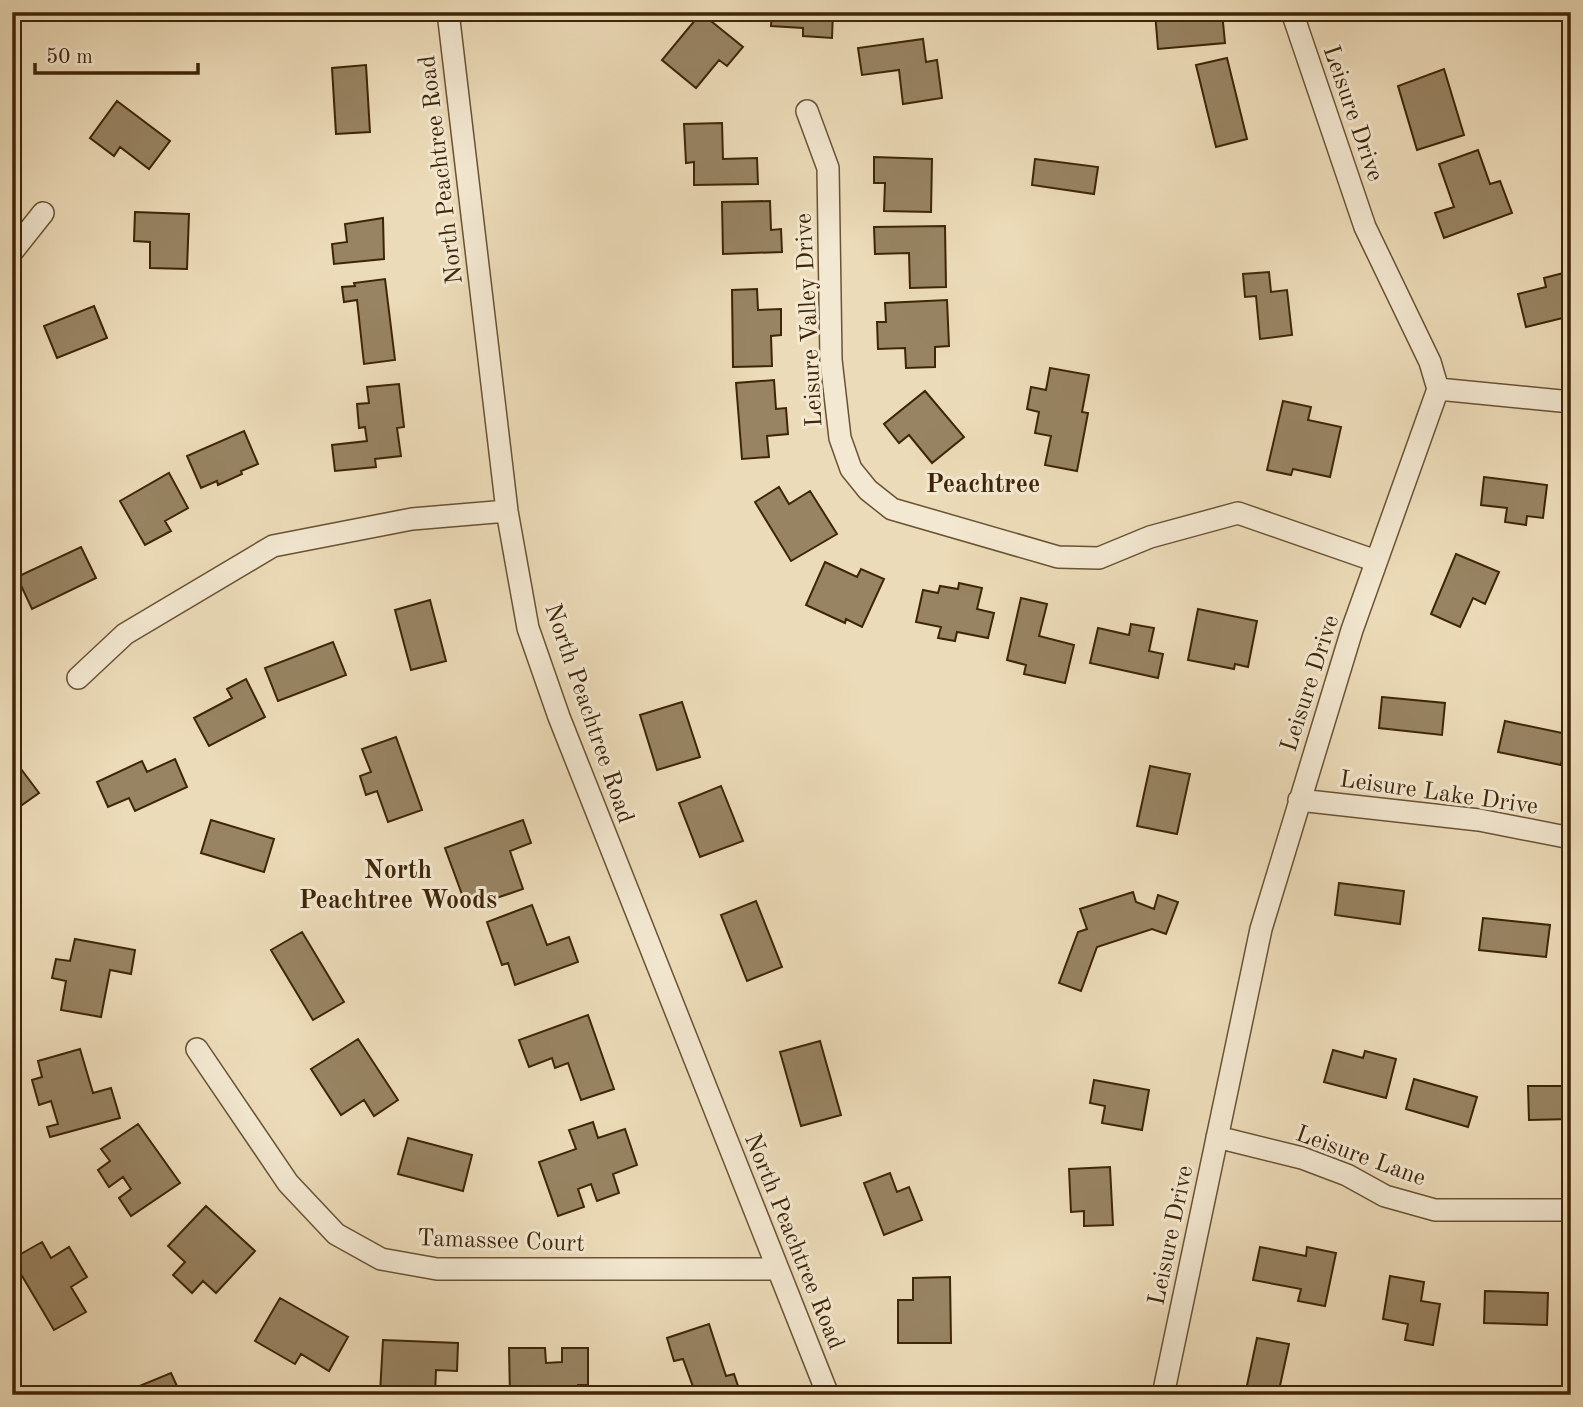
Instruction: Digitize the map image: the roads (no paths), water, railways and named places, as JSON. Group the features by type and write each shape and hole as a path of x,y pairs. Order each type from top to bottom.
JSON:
{"street":[{"name":"North Peachtree Road","path":"448,12 507,511 528,628 559,717 828,1395"},
{"name":"Leisure Drive","path":"1163,1395 1261,929 1299,800 1376,561 1438,389 1430,362 1365,227 1292,12"},
{"name":"Leisure Valley Drive","path":"807,111 828,168 831,360 840,438 851,469 869,490 892,509 1058,557 1072,558 1099,558 1150,537 1238,513 1376,561"},
{"path":"12,252 43,214"},
{"path":"1438,389 1571,402"},
{"path":"78,678 125,634 274,546 412,519 507,511"},
{"name":"Leisure Lake Drive","path":"1299,800 1479,820 1571,838"},
{"name":"Tamassee Court","path":"197,1049 288,1183 336,1234 382,1259 437,1269 777,1269"},
{"name":"Leisure Lane","path":"1217,1137 1302,1158 1347,1175 1385,1196 1436,1210 1571,1210"}],"district":[{"name":"Peachtree","path":"983,483"},
{"name":"North Peachtree Woods","path":"398,884"}]}
